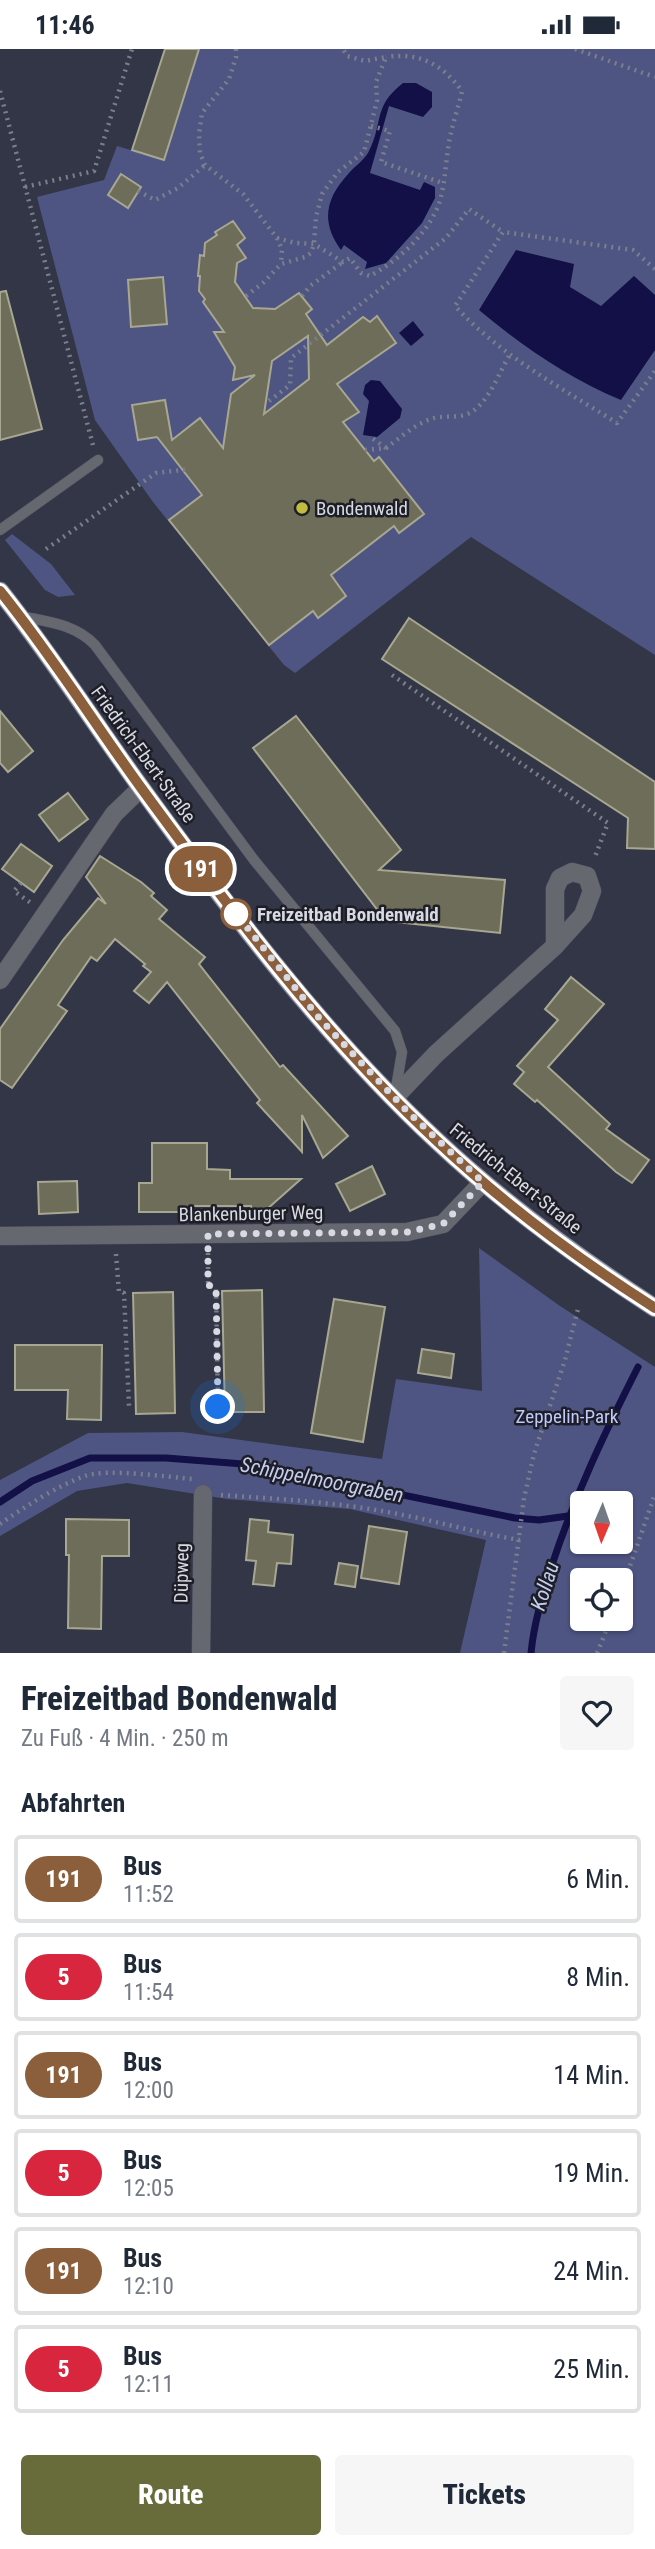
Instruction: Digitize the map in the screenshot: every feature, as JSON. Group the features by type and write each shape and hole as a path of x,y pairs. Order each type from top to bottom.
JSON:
{"main road":[{"name":"Friedrich-Ebert-Straße","path":"0,591 215,888 320,1019 436,1141 483,1182 617,1283 655,1307"}],"street":[{"path":"0,980 114,814 141,788"},
{"path":"394,1098 436,1054 555,946 583,915 592,891 587,876 572,871 560,878 555,890 555,946"},
{"name":"Blankenburger Weg","path":"0,1236 407,1232 443,1224 483,1182"},
{"name":"Düpweg","path":"201,1653 203,1494"}],"lane":[{"path":"0,530 98,460"},
{"path":"20,616 72,627 95,645 254,860 395,1031 402,1052 394,1098"}],"path":[{"path":"25,187 94,171 132,49"},
{"path":"236,49 229,79 202,113 200,153 205,165 243,194 277,238 282,249 281,264"},
{"path":"302,296 310,286 350,258 361,273 370,276 387,266 416,238 440,200 451,134 462,91 449,74 423,58 396,55 365,61 347,56 343,49"},
{"path":"575,49 655,77"},
{"path":"246,296 281,264 311,253 322,194 338,172 364,152 377,127 376,82 386,57"},
{"path":"0,91 85,421 98,460"},
{"path":"377,127 390,131 381,162 443,183"},
{"path":"138,191 155,199 178,188 205,165"},
{"path":"269,401 290,385 291,358 446,238 469,209 503,232 633,250 655,269"},
{"path":"503,232 455,306 475,328 509,356 617,423 655,371"},
{"path":"277,238 314,244 343,262"},
{"path":"365,450 386,448 411,429 433,418 457,418 473,411 485,397 509,356"},
{"path":"369,436 386,448"},
{"path":"46,549 156,474 190,469"},
{"path":"392,675 608,823 587,876"},
{"path":"21,883 13,891 46,913"},
{"path":"208,1234 208,1285 216,1288 218,1407"},
{"path":"115,1235 119,1292 124,1293 129,1406"},
{"path":"504,1653 524,1498 534,1454 565,1360 578,1309"},
{"path":"0,1524 87,1475 138,1474 203,1479 203,1494 336,1503 520,1540"},
{"path":"629,1568 655,1494"},
{"path":"597,1653 606,1631"}],"green space":[{"path":"199,49 655,49 655,655 471,537 295,673 284,665 153,502 95,420 37,197 104,180 117,146 164,160"},
{"path":"12,534 51,564 75,595 58,597 45,590 5,540"},
{"name":"Zeppelin-Park","path":"479,1248 560,1306 655,1367 655,1653 460,1653 486,1540 350,1509 227,1499 127,1483 77,1491 0,1536 0,1480 88,1433 182,1432 382,1459 396,1379 482,1391"}],"shaded area":[{"path":"403,83 416,83 432,92 432,107 423,117 389,106 370,173 420,190 424,182 435,187 435,198 422,223 386,263 365,269 367,262 344,245 341,250 334,239 328,210 341,182 368,153 387,100"},
{"path":"516,250 574,264 570,287 601,306 634,276 655,295 655,350 621,400 583,382 547,360 479,310"},
{"path":"413,321 424,335 411,346 399,333"},
{"path":"371,380 380,381 402,409 400,418 377,437 363,435 369,401 363,394 365,385"}],"building":[{"path":"165,49 199,49 164,160 132,150"},
{"path":"121,174 141,187 128,208 108,195"},
{"name":"Bondenwald","path":"233,221 245,238 237,245 246,258 237,263 235,282 253,308 275,309 299,293 312,309 306,314 327,345 363,317 370,322 377,316 396,343 337,384 359,412 343,422 374,461 379,457 424,514 399,533 394,526 331,575 346,596 318,618 313,611 269,645 169,520 202,495 157,437 138,440 132,405 165,400 172,440 200,418 223,448 231,394 255,375 233,380 235,367 214,332 224,332 203,302 205,299 199,291 200,255 204,256 205,243 217,235 215,232","holes":["308,336 309,379 264,414 272,361"]},
{"path":"163,277 167,324 131,327 128,280"},
{"path":"6,291 42,429 0,440 0,292"},
{"path":"409,618 655,782 655,849 627,848 628,818 382,659"},
{"path":"0,711 33,751 8,772 0,763"},
{"path":"296,716 401,850 379,870 505,880 500,933 386,921 253,748"},
{"path":"68,793 88,819 59,841 39,815"},
{"path":"21,844 52,866 34,892 2,869"},
{"path":"100,856 154,893 151,896 167,910 159,919 205,957 199,964 280,1067 283,1065 348,1136 323,1158 302,1115 302,1152 257,1103 260,1100 167,982 149,1003 134,991 151,972 115,939 97,961 91,957 58,1005 67,1011 12,1088 0,1080 0,1029 63,940 98,898 106,904 86,877"},
{"path":"571,977 604,1004 548,1067 610,1124 606,1129 649,1160 632,1183 616,1172 537,1100 535,1102 514,1084 524,1072 517,1066 558,1020 545,1009"},
{"path":"152,1143 207,1143 207,1169 230,1170 230,1179 301,1179 266,1210 251,1210 251,1206 191,1206 191,1212 139,1212 139,1183 152,1183"},
{"path":"372,1166 385,1194 350,1211 336,1184"},
{"path":"77,1181 78,1212 39,1214 38,1182"},
{"path":"262,1290 264,1412 225,1412 222,1291"},
{"path":"173,1292 175,1413 136,1414 133,1293"},
{"path":"334,1299 385,1307 363,1442 311,1433"},
{"path":"15,1345 102,1345 101,1420 67,1419 68,1390 15,1390"},
{"path":"422,1349 454,1354 451,1378 418,1373"},
{"path":"66,1519 129,1520 129,1556 102,1556 101,1629 68,1628 69,1555 66,1555"},
{"path":"250,1519 269,1521 268,1532 293,1535 291,1564 277,1563 274,1586 253,1584 256,1561 246,1560"},
{"path":"369,1526 407,1532 399,1584 361,1578"},
{"path":"339,1563 358,1566 355,1587 335,1584"}],"waterway":[{"name":"Kollau","path":"531,1653 539,1608 570,1514 638,1367"},
{"name":"Schippelmoorgraben","path":"0,1502 32,1481 90,1458 166,1458 257,1465 515,1518 539,1520 568,1516"}],"bus line":[{"name":"191","path":"0,591 215,888 320,1019 436,1141 483,1182 579,1257 655,1308"}],"place":[{"name":"Bondenwald","path":"302,508"},
{"name":"Freizeitbad Bondenwald","path":"236,914"}],"route":[{"path":"218,1407 216,1288 208,1285 208,1234 407,1232 443,1224 483,1182 436,1141 320,1019 234,911 236,914"}]}
